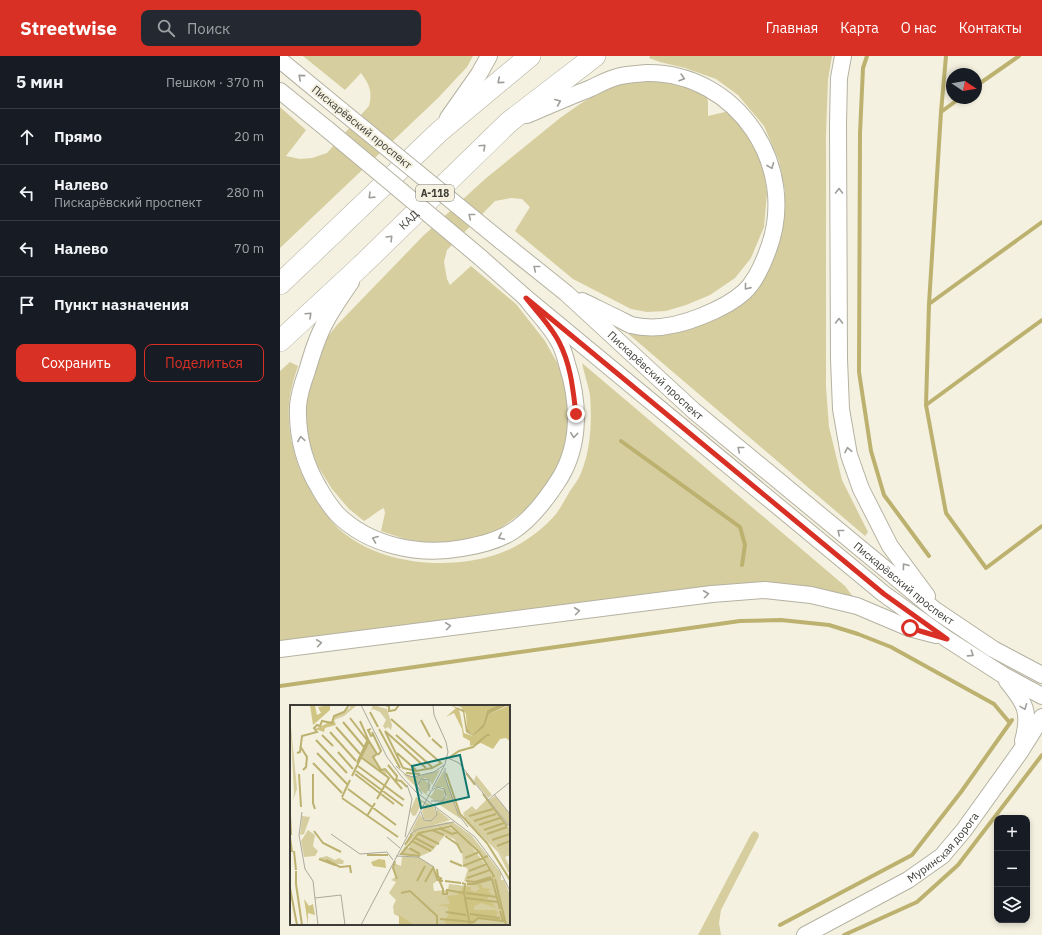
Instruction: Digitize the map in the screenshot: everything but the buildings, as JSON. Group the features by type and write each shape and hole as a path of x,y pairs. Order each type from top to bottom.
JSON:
{"highway":[{"path":"284,278 440,131 530,56"},
{"name":"КАД","path":"280,341 362,265 509,122 595,56"}],"street":[{"path":"440,131 479,74 489,56"},
{"path":"843,56 839,78 838,124 839,359 841,409 849,455 861,489 890,546 922,589 935,610"},
{"name":"Пискарёвский проспект","path":"280,60 566,293 694,411 935,610 993,649 1042,676"},
{"path":"509,122 617,77 646,73 667,74 706,87 723,98 739,112 759,137 773,170 778,198 774,234 762,268 745,291 720,309 691,321 670,326 648,327 631,325 566,293"},
{"name":"Пискарёвский проспект","path":"280,91 481,258 526,298 884,594 947,639 1002,675 1042,696"},
{"path":"362,265 325,322 314,348 298,404 298,424 302,448 311,474 327,502 346,521 369,536 398,547 423,551 452,550 482,544 499,538 514,530 542,505 567,466 573,447 576,414 572,379 559,341 526,298"},
{"path":"280,649 712,594 765,590 810,595 857,606 909,628 947,639"},
{"path":"1002,675 1021,698 1027,714 1026,729 1020,752"},
{"name":"Муринская дорога","path":"805,935 908,880 942,856 964,830 1020,752 1042,717"},
{"path":"1020,752 1042,734"}],"shaded area":[{"path":"303,56 473,56 467,67 438,98 280,248 280,107 306,130 286,156 300,159 312,158 327,153 369,106 371,96 370,88 361,73 345,90"},
{"path":"650,56 832,56 828,80 826,135 826,387 829,427 842,480 868,532 865,536 625,331 626,327 692,324 768,268 781,233 785,191 779,161 764,126 738,95 716,79 685,68 660,62 649,58"},
{"path":"634,80 655,80 680,84 706,94 708,102 708,116 729,111 749,137 763,167 767,193 764,227 751,258 735,278 710,295 666,311 647,312 631,309 573,279 515,231 530,207 522,199 511,198 495,201 447,250 444,262 447,279 450,285 471,266 516,304 545,341 559,366 567,394 568,433 560,463 547,485 524,511 498,530 456,542 428,543 405,539 381,531 385,513 384,508 364,521 349,509 332,489 317,465 309,441 305,416 306,399 321,345 337,325 423,236 485,179 560,118 583,102 607,89"},
{"path":"290,362 298,366 292,385 289,426 296,459 304,479 312,494 330,520 339,529 356,542 376,551 397,558 420,562 443,563 466,561 488,557 515,547 528,539 546,524 556,514 578,480 587,454 591,424 591,405 582,363 845,586 854,598 776,584 280,642 280,371"},
{"path":"754,831 758,833 759,836 721,910 719,923 721,935 698,935 751,834"}],"waterway":[{"path":"867,56 863,68 860,133 859,372 871,451 884,495 929,556"},
{"path":"946,56 929,304 926,405 946,513 986,568 1042,526"},
{"path":"982,82 1019,56"},
{"path":"941,112 952,104"},
{"path":"929,304 1042,222"},
{"path":"926,405 1042,320"},
{"path":"621,441 740,527 745,545 742,565"},
{"path":"280,686 740,621 781,620 829,625 858,634 891,647 994,704 1010,723"},
{"path":"780,925 912,855 961,792 1012,720"},
{"path":"844,935 917,902 958,865 1042,755"}],"route":[{"path":"576,414 572,379 564,352 559,341 526,298 884,594 947,639 910,628"}]}
